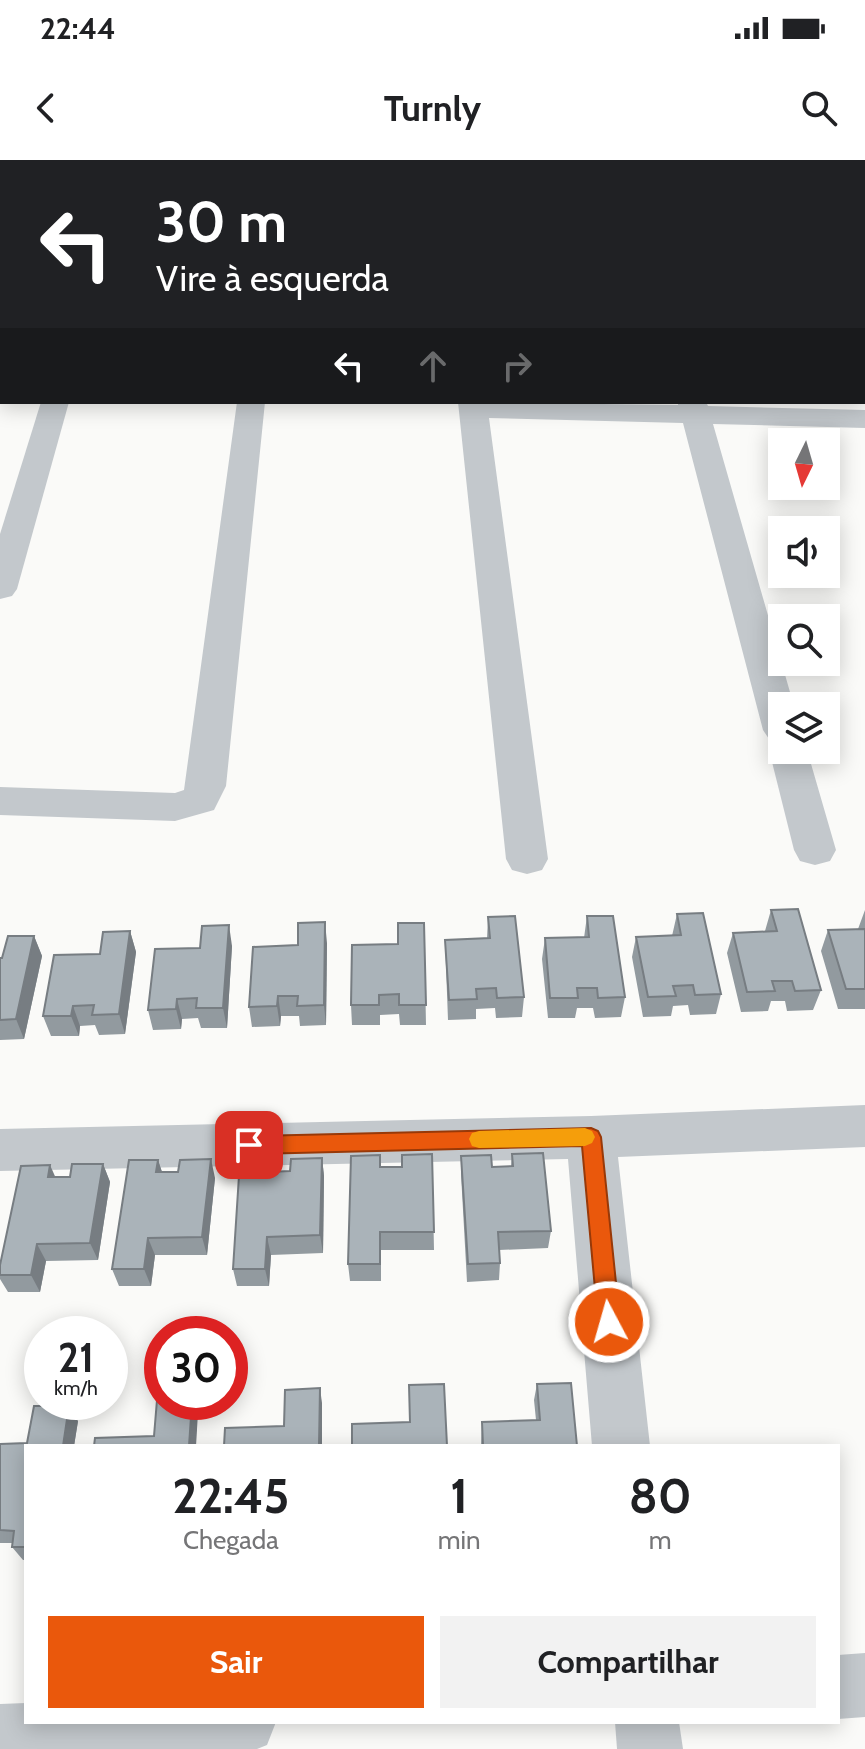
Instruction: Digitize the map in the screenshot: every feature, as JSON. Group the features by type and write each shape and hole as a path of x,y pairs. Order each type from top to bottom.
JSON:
{"street":[{"path":"0,589 54,404"},
{"path":"0,801 175,807 200,800 206,786 251,404"},
{"path":"527,859 472,406 694,408 865,419"},
{"path":"694,408 772,692"},
{"path":"792,764 815,850"},
{"path":"0,1150 591,1137 865,1126"},
{"path":"591,1137 621,1444"},
{"path":"840,1687 865,1685"},
{"path":"0,1737 211,1724"},
{"path":"647,1724 650,1749"}],"building":[{"path":"798,909 821,990 795,991 792,981 772,981 775,991 747,992 733,933 777,931 771,910"},
{"path":"703,913 721,994 695,995 693,985 673,986 676,996 648,997 636,937 681,935 677,914"},
{"path":"515,916 524,997 497,998 496,988 476,989 477,999 449,1000 445,940 490,938 488,917"},
{"path":"587,916 613,916 625,997 598,998 597,988 577,988 578,998 550,998 545,938 589,937"},
{"path":"325,922 324,1005 297,1006 298,996 278,996 277,1006 249,1007 253,947 298,945 298,923"},
{"path":"398,923 424,923 426,1005 399,1005 399,994 379,995 379,1005 351,1005 352,945 398,944"},
{"path":"229,925 223,1008 196,1008 197,998 177,999 176,1009 148,1010 155,949 200,948 202,926"},
{"path":"865,929 865,989 846,989 828,930"},
{"path":"130,931 119,1014 92,1015 94,1005 73,1006 71,1016 43,1016 54,955 100,954 103,932"},
{"path":"8,936 34,936 16,1019 0,1020 0,958"},
{"path":"543,1153 551,1231 498,1232 500,1263 468,1264 461,1156 491,1155 492,1167 513,1166 512,1154"},
{"path":"432,1154 434,1232 380,1232 380,1264 348,1264 351,1156 380,1155 380,1167 402,1167 402,1155"},
{"path":"322,1158 320,1235 267,1237 265,1269 233,1269 240,1160 269,1159 268,1172 290,1171 291,1159"},
{"path":"211,1159 202,1237 148,1238 144,1269 112,1269 129,1160 158,1160 156,1172 178,1172 180,1160"},
{"path":"72,1164 103,1164 90,1243 37,1244 31,1275 0,1275 21,1166 50,1165 48,1177 70,1177"},
{"path":"571,1383 577,1444 483,1444 482,1422 540,1420 537,1384"},
{"path":"444,1384 447,1444 352,1444 352,1424 410,1422 409,1385"},
{"path":"320,1388 319,1444 224,1444 225,1428 284,1426 285,1390"},
{"path":"31,1420 67,1420 63,1444 24,1444 24,1547 12,1547 14,1531 0,1530 0,1444 27,1443"},
{"path":"155,1420 191,1420 189,1444 94,1444 95,1438 154,1436"}],"slow traffic":[{"path":"479,1139 585,1137"}],"route":[{"path":"249,1145 591,1137 609,1322"}]}
